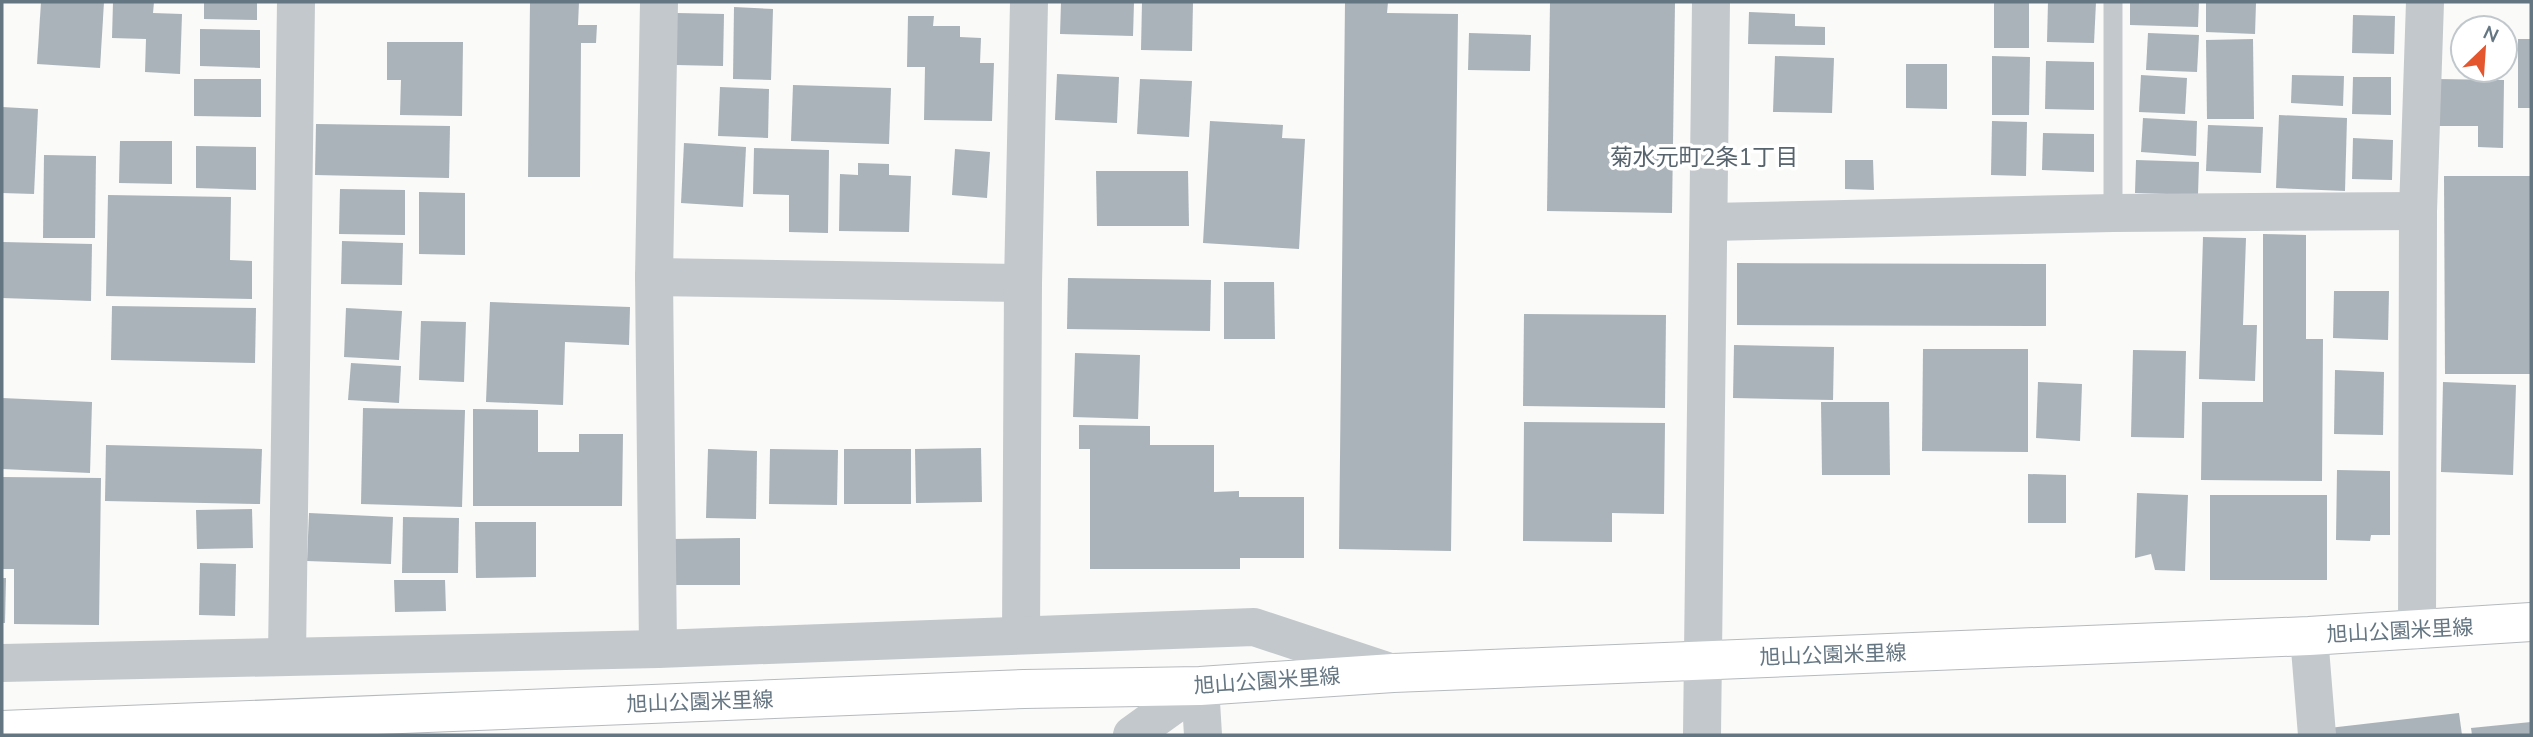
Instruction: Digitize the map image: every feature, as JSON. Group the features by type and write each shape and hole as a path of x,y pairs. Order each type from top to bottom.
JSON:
{"main road":[{"name":"旭山公園米里線","path":"2,730 1024,689 1200,686 1393,673 2309,636 2531,622"}],"street":[{"path":"287,656 296,2"},
{"path":"658,649 654,276 659,2"},
{"path":"1021,634 1023,284 1029,2"},
{"path":"1702,735 1711,2"},
{"path":"2417,631 2418,211 2425,2"},
{"path":"1710,222 2113,213 2418,211"},
{"path":"654,276 1023,284"},
{"path":"2,663 658,649 1254,626 1393,673"},
{"path":"2309,636 2317,735"},
{"path":"1132,735 1200,686"},
{"path":"1200,686 1203,735"}],"lane":[{"path":"2113,2 2113,213"}],"building":[{"path":"41,2 104,2 100,68 37,64"},
{"path":"113,2 154,2 153,13 182,14 180,74 145,72 146,39 112,38"},
{"path":"204,2 257,2 257,20 204,19"},
{"path":"530,2 579,2 578,25 597,25 596,43 581,43 580,177 528,177"},
{"path":"1061,2 1134,2 1133,36 1060,34"},
{"path":"1142,2 1193,2 1192,51 1141,50"},
{"path":"1345,2 1388,2 1387,13 1458,14 1451,551 1339,549"},
{"path":"1550,2 1675,2 1672,213 1547,211"},
{"path":"1994,2 2029,2 2029,48 1994,48"},
{"path":"2048,2 2096,2 2094,43 2047,42"},
{"path":"2130,2 2199,2 2198,27 2130,25"},
{"path":"2206,2 2256,2 2255,34 2206,32"},
{"path":"734,7 773,9 771,80 733,79"},
{"path":"1749,12 1795,14 1795,26 1825,27 1825,45 1748,44"},
{"path":"677,13 724,14 723,66 676,65"},
{"path":"2353,15 2395,16 2394,54 2352,53"},
{"path":"908,16 934,16 933,26 960,26 960,37 981,38 980,63 994,63 992,121 924,120 925,67 907,67"},
{"path":"200,29 260,30 260,68 200,66"},
{"path":"1469,33 1531,35 1530,71 1468,70"},
{"path":"2148,33 2199,35 2197,72 2146,70"},
{"path":"2253,39 2254,119 2207,119 2206,40"},
{"path":"2519,39 2531,39 2531,108 2518,108"},
{"path":"387,42 463,42 462,116 400,115 401,80 387,80"},
{"path":"1775,56 1834,58 1832,113 1773,112"},
{"path":"1992,56 2030,57 2029,115 1992,115"},
{"path":"2046,61 2094,62 2094,110 2045,109"},
{"path":"1906,64 1947,64 1947,109 1906,108"},
{"path":"1057,74 1119,77 1117,123 1055,120"},
{"path":"2141,75 2187,78 2185,114 2139,112"},
{"path":"2292,75 2344,76 2343,106 2291,103"},
{"path":"2353,77 2391,77 2391,115 2352,114"},
{"path":"194,79 261,79 261,117 194,116"},
{"path":"1140,79 1192,81 1189,137 1137,134"},
{"path":"2436,79 2449,79 2449,84 2504,84 2503,148 2478,147 2478,126 2435,126"},
{"path":"793,85 891,88 889,144 791,141"},
{"path":"720,87 769,89 768,138 718,136"},
{"path":"2,107 38,109 34,194 2,193"},
{"path":"2279,115 2347,118 2345,191 2276,188"},
{"path":"2143,118 2197,121 2196,156 2141,152"},
{"path":"1210,121 1283,125 1282,138 1305,139 1299,249 1203,243"},
{"path":"1992,121 2027,122 2026,176 1991,175"},
{"path":"316,124 450,126 449,178 315,175"},
{"path":"2208,125 2263,127 2261,173 2206,171"},
{"path":"2043,133 2094,134 2094,172 2042,170"},
{"path":"2353,138 2393,140 2392,180 2352,179"},
{"path":"120,141 172,141 172,184 119,183"},
{"path":"684,143 746,147 743,207 681,203"},
{"path":"196,146 256,147 256,190 196,188"},
{"path":"754,148 829,150 828,233 789,232 789,195 753,194"},
{"path":"955,149 990,152 987,198 952,195"},
{"path":"44,155 96,156 95,238 43,238"},
{"path":"1845,160 1873,160 1874,190 1845,189"},
{"path":"2136,160 2199,162 2198,195 2135,193"},
{"path":"858,163 889,164 889,175 911,176 909,232 839,231 840,174 858,175"},
{"path":"1096,171 1188,171 1189,226 1097,226"},
{"path":"2444,176 2531,176 2531,374 2445,374"},
{"path":"340,189 405,190 405,235 339,234"},
{"path":"419,192 465,193 465,255 419,254"},
{"path":"108,195 231,197 230,260 252,261 252,299 106,296"},
{"path":"2263,234 2306,235 2306,339 2323,339 2322,481 2201,480 2202,402 2263,402"},
{"path":"2203,237 2246,238 2243,325 2257,325 2255,381 2199,379"},
{"path":"342,241 403,243 402,285 341,284"},
{"path":"2,242 92,244 91,301 2,298"},
{"path":"1737,263 2046,264 2046,326 1737,325"},
{"path":"1068,278 1211,280 1210,331 1067,329"},
{"path":"1224,282 1274,282 1275,339 1224,339"},
{"path":"2334,291 2389,291 2388,340 2333,338"},
{"path":"490,302 630,307 629,345 565,342 563,405 486,402"},
{"path":"112,306 256,308 255,363 111,360"},
{"path":"346,308 402,311 399,360 344,357"},
{"path":"1524,314 1666,315 1665,408 1523,406"},
{"path":"421,321 466,322 464,382 419,380"},
{"path":"1734,345 1834,347 1833,400 1733,398"},
{"path":"1923,349 2028,349 2028,452 1922,451"},
{"path":"2133,350 2186,351 2184,438 2131,437"},
{"path":"1075,353 1140,355 1138,419 1073,417"},
{"path":"351,363 401,366 399,403 348,400"},
{"path":"2335,370 2384,372 2383,435 2334,434"},
{"path":"2038,382 2082,384 2080,441 2036,438"},
{"path":"2443,382 2516,385 2513,475 2441,472"},
{"path":"2,398 92,402 90,473 2,469"},
{"path":"1821,402 1889,402 1890,475 1822,475"},
{"path":"363,408 465,410 462,507 361,504"},
{"path":"473,409 538,410 538,452 579,452 579,434 623,434 622,506 473,506"},
{"path":"1524,422 1665,423 1664,514 1612,513 1612,542 1523,541"},
{"path":"1079,425 1150,426 1150,445 1214,445 1214,492 1239,491 1239,497 1304,497 1304,558 1240,558 1240,569 1090,569 1090,449 1079,449"},
{"path":"106,445 262,449 260,504 105,501"},
{"path":"981,448 982,502 916,503 915,449"},
{"path":"708,449 757,451 756,519 706,518"},
{"path":"770,449 838,450 837,505 769,504"},
{"path":"844,449 911,449 911,504 844,504"},
{"path":"2337,470 2390,471 2390,535 2371,535 2370,541 2336,540"},
{"path":"2028,474 2066,475 2066,523 2028,523"},
{"path":"2,477 101,478 99,625 14,624 14,569 2,569"},
{"path":"2137,493 2188,495 2185,571 2155,570 2151,554 2135,558"},
{"path":"2210,495 2327,495 2327,580 2210,580"},
{"path":"252,509 253,548 197,549 196,510"},
{"path":"309,513 393,517 391,564 307,561"},
{"path":"403,517 459,518 458,573 402,573"},
{"path":"475,522 536,522 536,577 476,578"},
{"path":"740,538 740,585 670,585 670,539"},
{"path":"200,563 236,564 235,616 199,615"},
{"path":"2,578 6,578 5,623 2,623"},
{"path":"394,580 445,580 446,611 395,612"},
{"path":"2459,713 2462,735 2330,735 2329,728"},
{"path":"2531,722 2531,735 2472,735 2471,728"}],"district":[{"name":"菊水元町2条1丁目","path":"1704,157"}]}
